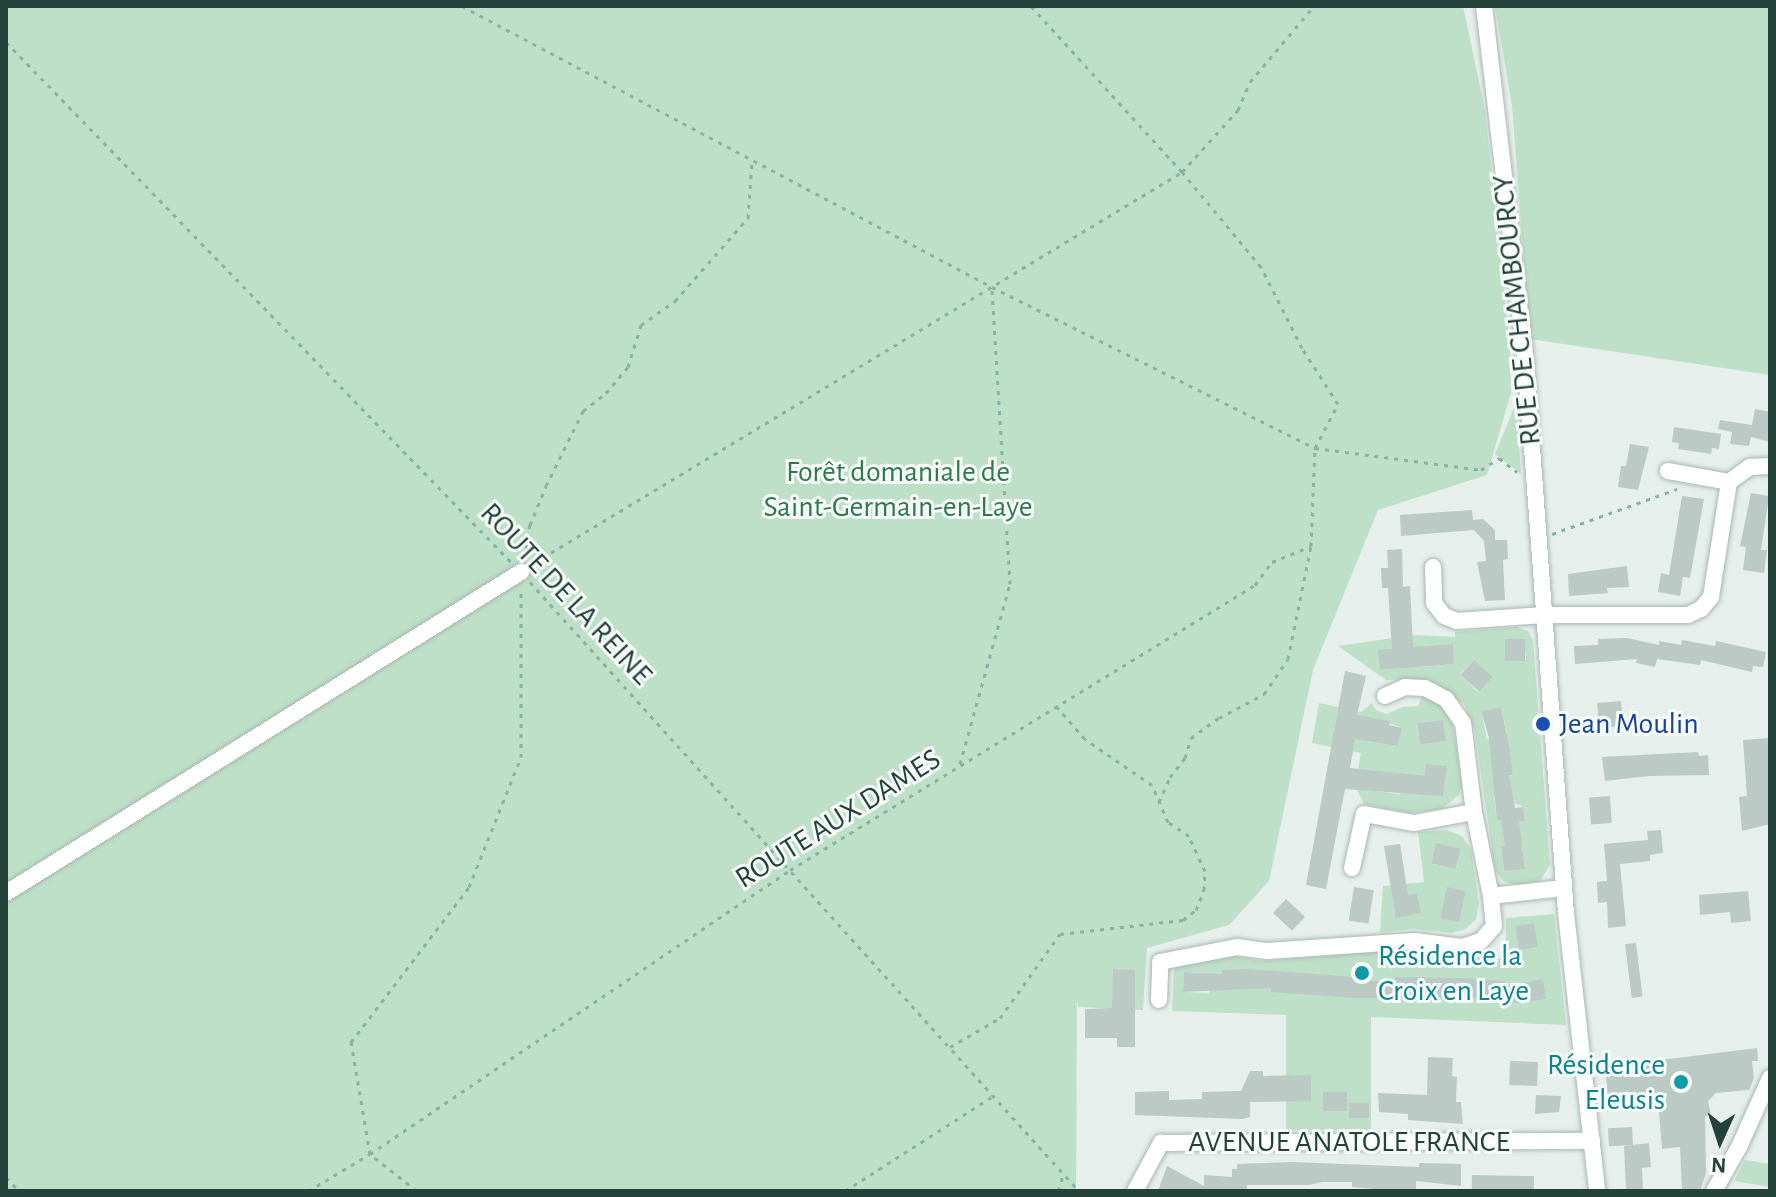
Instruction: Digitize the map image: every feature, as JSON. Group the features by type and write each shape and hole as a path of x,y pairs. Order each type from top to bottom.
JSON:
{"street":[{"name":"RUE DE CHAMBOURCY","path":"1484,6 1524,349 1564,888 1597,1191"},
{"path":"1433,567 1434,603 1444,616 1457,621 1544,615 1688,615 1701,609 1711,597 1729,482 1750,467 1770,466"},
{"path":"1668,471 1729,482"},
{"path":"6,893 521,572"},
{"path":"1159,1000 1160,962 1237,947 1267,951 1415,941 1462,947 1481,941 1494,926 1474,812 1463,723 1446,699 1425,688 1405,687 1385,696"},
{"path":"1352,868 1364,814 1414,823 1474,812"},
{"path":"1491,896 1564,888"},
{"path":"1714,1191 1739,1147 1770,1078"},
{"name":"AVENUE ANATOLE FRANCE","path":"1135,1191 1161,1143 1592,1141"}],"path":[{"path":"462,6 992,287 1315,448 1481,470 1499,458 1521,476 1534,477"},
{"path":"1031,6 1182,172 1261,267 1302,348 1338,404 1315,448 1311,546 1288,659 1264,694 1191,738 1185,758 1170,777 1159,802"},
{"path":"521,572 1182,172 1238,110 1250,82 1314,6"},
{"name":"ROUTE DE LA REINE","path":"6,42 521,572 1079,1191"},
{"path":"417,1191 370,1154 351,1042 469,887 521,757 521,572 530,525 583,411 606,393 628,367 641,325 675,301 748,218 752,161"},
{"path":"959,766 1010,584 992,287"},
{"path":"1549,535 1679,488"},
{"name":"ROUTE AUX DAMES","path":"308,1191 370,1154 790,870 1255,585 1272,562 1311,546"},
{"path":"950,1047 1000,1018 1060,934 1137,922 1183,920 1196,910 1204,890 1205,871 1189,836 1168,822 1152,785 1085,739 1056,706"},
{"path":"845,1191 994,1096"},
{"path":"1058,1191 1064,1173"},
{"path":"6,1177 19,1191"}],"green space":[{"name":"Forêt domaniale de Saint-Germain-en-Laye","path":"6,6 1463,6 1485,110 1510,347 1511,393 1487,475 1378,510 1313,670 1269,881 1229,925 1147,948 1143,1010 1078,1007 1077,998 1076,1191 6,1191"},
{"path":"1495,6 1770,6 1770,375 1530,339 1512,106"},
{"path":"1516,403 1521,474 1495,454"},
{"path":"1517,627 1528,631 1533,640 1550,865 1540,881 1517,886 1503,881 1495,870 1475,731 1464,704 1436,683 1412,679 1386,680 1338,646 1413,635 1455,637 1455,632","holes":["1524,639 1526,660 1507,661 1505,640","1452,644 1454,664 1420,667 1419,647","1379,650 1406,668 1380,670","1474,660 1492,677 1478,692 1460,674","1501,707 1507,734 1487,739 1481,711","1510,753 1513,775 1494,777 1491,755","1512,793 1514,803 1523,807 1525,821 1497,820 1494,796","1522,844 1525,868 1504,871 1501,847"]},
{"path":"1422,696 1440,704 1452,719 1462,783 1459,795 1442,809 1410,813 1364,804 1355,786 1361,753 1312,743 1319,703 1361,712 1372,703 1376,710 1387,714 1402,707 1418,706","holes":["1337,715 1357,717 1333,740","1375,718 1402,728 1398,746 1370,741","1417,724 1445,740 1420,743","1446,767 1443,796 1424,794","1403,774 1400,794 1366,790"]},
{"path":"1447,830 1462,836 1471,849 1479,904 1476,919 1466,929 1452,933 1414,929 1380,932 1383,886 1424,882 1418,832","holes":["1436,844 1460,848 1457,868 1433,864"]},
{"path":"1554,914 1566,1025 1371,1017 1371,1130 1286,1130 1286,1015 1172,1011 1174,967 1233,956 1263,961 1401,949 1402,962 1431,963 1432,950 1500,959 1506,952 1506,918","holes":["1184,972 1210,973 1209,993 1183,992","1311,976 1340,996 1310,995","1480,980 1505,981 1504,1003 1480,1002","1542,980 1546,999 1521,1004 1518,984","1293,1075 1311,1075 1311,1101 1293,1100","1323,1092 1347,1092 1347,1111 1323,1111","1349,1103 1368,1103 1368,1118 1349,1118"]},
{"path":"1745,1160 1770,1164 1770,1187 1734,1181"}],"building":[{"path":"1755,409 1770,412 1770,442 1751,437 1749,446 1730,444 1732,432 1718,429 1720,420 1752,425"},
{"path":"1674,427 1721,434 1719,449 1712,448 1711,454 1678,449 1679,443 1672,442"},
{"path":"1630,444 1649,447 1638,490 1618,487 1621,466 1626,466"},
{"path":"1751,493 1769,496 1761,550 1767,550 1764,573 1743,570 1746,547 1740,546"},
{"path":"1682,496 1704,499 1690,578 1683,577 1680,596 1658,592 1661,573 1669,575"},
{"path":"1472,510 1473,520 1483,519 1495,530 1495,540 1507,540 1508,559 1503,560 1505,600 1485,601 1477,562 1486,561 1484,541 1474,530 1401,536 1400,515"},
{"path":"1402,549 1403,587 1410,586 1413,647 1453,644 1454,664 1380,670 1378,650 1392,649 1388,588 1382,588 1381,568 1388,568 1387,550"},
{"path":"1627,566 1629,587 1607,588 1608,593 1569,596 1568,574"},
{"path":"1627,638 1659,645 1659,641 1681,645 1682,640 1715,646 1716,641 1766,652 1763,667 1753,666 1752,672 1701,660 1700,665 1657,659 1655,667 1636,663 1637,659 1575,664 1574,646 1598,645 1598,639"},
{"path":"1505,639 1525,639 1525,661 1505,661"},
{"path":"1474,660 1493,677 1479,692 1461,675"},
{"path":"1345,671 1366,676 1357,715 1390,721 1389,725 1402,728 1398,746 1355,739 1350,768 1425,776 1426,764 1447,766 1443,796 1345,789 1326,889 1306,885"},
{"path":"1621,701 1623,726 1599,728 1597,703"},
{"path":"1501,707 1510,751 1513,775 1509,775 1515,808 1523,807 1525,821 1519,822 1525,869 1504,871 1501,846 1505,846 1501,820 1497,821 1489,738 1481,711"},
{"path":"1443,720 1446,741 1420,744 1417,724"},
{"path":"1770,738 1770,824 1742,831 1739,797 1747,796 1743,740"},
{"path":"1698,752 1699,756 1708,755 1709,775 1649,776 1605,781 1602,757"},
{"path":"1610,796 1612,823 1591,824 1589,797"},
{"path":"1661,830 1663,853 1650,855 1650,861 1620,864 1626,926 1608,928 1607,902 1598,903 1597,882 1607,881 1604,844 1648,840 1647,831"},
{"name":"Résidence la Croix en Laye","path":"1436,843 1460,848 1456,869 1432,864"},
{"path":"1400,844 1408,895 1417,894 1421,913 1396,918 1384,846"},
{"name":"Résidence la Croix en Laye","path":"1354,887 1374,890 1368,924 1349,921"},
{"name":"Résidence la Croix en Laye","path":"1447,887 1466,891 1459,922 1440,918"},
{"path":"1748,891 1751,921 1731,923 1730,912 1700,915 1699,895"},
{"name":"Résidence la Croix en Laye","path":"1286,899 1305,917 1292,931 1273,913"},
{"path":"1534,923 1538,947 1519,950 1515,926"},
{"path":"1636,943 1643,997 1632,998 1625,944"},
{"path":"1353,964 1371,965 1371,981 1395,981 1395,977 1465,978 1505,981 1505,986 1543,979 1546,999 1524,1003 1479,1002 1479,998 1353,998 1271,992 1271,988 1183,992 1184,972 1222,974 1222,970 1249,969 1353,977"},
{"path":"1113,969 1135,970 1135,1047 1117,1047 1117,1038 1085,1038 1085,1009 1112,1008"},
{"name":"Résidence Eleusis","path":"1757,1048 1758,1061 1752,1061 1754,1078 1749,1090 1716,1093 1708,1101 1711,1115 1705,1116 1706,1173 1700,1191 1682,1191 1680,1147 1662,1149 1658,1100 1609,1106 1605,1067"},
{"path":"1428,1057 1453,1058 1452,1076 1457,1077 1456,1102 1461,1102 1463,1124 1408,1120 1408,1114 1379,1112 1378,1093 1427,1095"},
{"path":"1510,1061 1538,1062 1537,1086 1509,1085"},
{"path":"1250,1071 1263,1071 1263,1076 1311,1075 1311,1101 1250,1102 1250,1117 1243,1119 1135,1115 1135,1092 1169,1091 1169,1100 1202,1099 1202,1092 1241,1091"},
{"path":"1323,1092 1347,1092 1347,1111 1323,1111"},
{"path":"1536,1095 1561,1096 1559,1112 1535,1114"},
{"path":"1349,1103 1369,1103 1369,1118 1349,1118"},
{"path":"1632,1127 1633,1145 1609,1146 1608,1128"},
{"path":"1649,1143 1651,1167 1642,1168 1643,1189 1626,1190 1624,1146"},
{"path":"1292,1162 1419,1167 1419,1163 1461,1164 1461,1186 1416,1181 1416,1191 1395,1191 1352,1187 1352,1182 1322,1182 1309,1185 1247,1185 1247,1191 1158,1191 1167,1166 1204,1186 1204,1175 1232,1177 1232,1169 1237,1169 1237,1164"},
{"path":"1472,1175 1534,1176 1534,1191 1472,1191"}],"place":[{"name":"Jean Moulin","path":"1543,724"},
{"name":"Résidence la Croix en Laye","path":"1362,973"},
{"name":"Résidence Eleusis","path":"1681,1082"}]}
